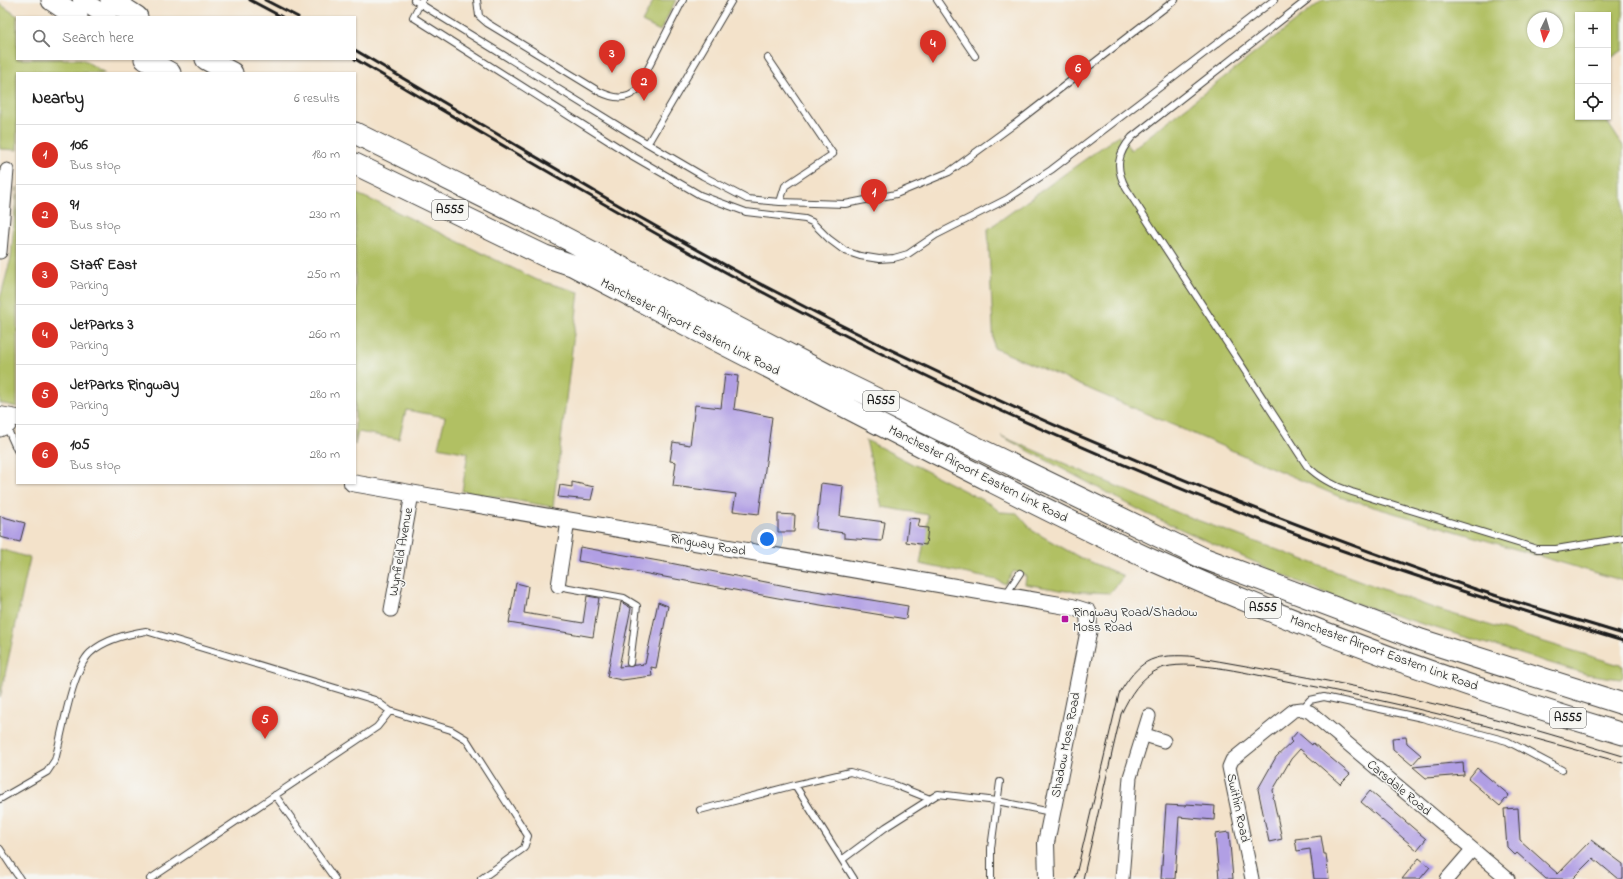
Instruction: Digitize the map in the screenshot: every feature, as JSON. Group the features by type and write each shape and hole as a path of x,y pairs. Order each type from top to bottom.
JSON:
{"highway":[{"path":"52,0 76,16"},
{"path":"111,0 135,16"},
{"path":"147,60 168,72"},
{"path":"208,60 230,72"},
{"name":"Manchester Airport Eastern Link Road","path":"356,133 548,229 834,378 1203,558 1421,640 1619,703"},
{"name":"Manchester Airport Eastern Link Road","path":"356,164 545,256 572,266 1023,497 1154,561 1316,630 1551,713 1623,734"}],"main road":[{"path":"82,0 106,16"},
{"path":"163,60 178,72"}],"street":[{"path":"0,252 3,227 4,173"},
{"name":"Ringway Road","path":"356,484 1072,607 1088,612"},
{"name":"Wynfield Avenue","path":"391,610 412,494"},
{"path":"558,586 568,521"},
{"name":"Shadow Moss Road","path":"1047,879 1046,843 1090,629 1088,612"},
{"name":"Swithin Road","path":"1252,879 1229,767 1232,760 1294,710 1302,709"},
{"name":"Carsdale Road","path":"1302,709 1310,712 1508,879"},
{"path":"1122,879 1130,777 1145,735 1149,716"},
{"path":"1145,735 1164,741"},
{"path":"1447,879 1472,850"}],"lane":[{"path":"414,0 421,2 648,143 747,199 780,202 845,204 896,194 949,172 975,154 1175,0"},
{"path":"477,0 480,16 487,23 600,92 608,96 622,98 632,95 637,90 683,0"},
{"path":"648,143 732,0"},
{"path":"937,0 975,56"},
{"path":"421,2 413,17 673,181 700,195 746,212 805,219 812,222 829,239 845,251 860,256 879,259 894,258 908,254 936,235 1007,199 1051,170 1274,0"},
{"path":"1307,0 1132,137 1123,147 1119,158 1120,178 1303,460 1317,476 1338,488 1537,549 1556,550 1623,538"},
{"path":"768,58 833,154 785,186 782,190 780,202"},
{"path":"7,422 16,447"},
{"path":"1006,596 1020,573"},
{"path":"558,586 624,598 637,606 630,663"},
{"path":"0,799 47,772 55,760 77,674 90,653 121,635 146,630 196,644 375,700 390,711 451,730 466,739 528,836 524,848 481,879"},
{"path":"1302,709 1310,700 1324,697 1422,718 1507,741 1562,770"},
{"path":"150,879 377,728 390,711"},
{"path":"700,810 850,772 895,785 930,799"},
{"path":"991,879 991,848 1000,782"},
{"path":"795,785 843,859 854,879"},
{"path":"843,859 886,827 938,794 944,793 998,801 1052,812"},
{"path":"276,795 335,879"},
{"path":"0,849 20,879"}],"green space":[{"path":"654,0 676,0 660,31 642,22"},
{"path":"1323,0 1623,0 1623,50 1611,58 1611,12 1575,12 1575,120 1606,120 1623,146 1623,581 1340,497 994,348 988,229 1119,135 1131,150"},
{"path":"0,4 18,16 16,16 16,60 84,60 103,72 16,72 16,150 0,149"},
{"path":"356,193 537,280 579,292 553,507 462,491 468,453 438,447 445,417 406,410 399,439 358,432 356,441"},
{"path":"16,199 16,407 0,403 0,299 11,258"},
{"path":"1001,436 1181,514 1436,609 1623,666 1623,677 1620,679 1586,674 1328,595 1147,514"},
{"path":"866,440 990,504 1000,512 1017,513 1033,531 1079,557 1124,576 1110,593 1066,591 1025,584 1026,576 1014,571 1005,584 997,580 920,564 929,515 882,507"},
{"path":"0,549 30,558 0,698"}],"building":[{"path":"725,374 738,376 734,409 772,417 759,514 733,511 736,494 673,486 676,462 670,461 673,442 690,445 695,405 721,408"},
{"path":"572,482 594,487 591,500 558,497 560,485 572,487"},
{"path":"821,483 843,486 840,516 885,522 882,541 844,538 844,533 816,529"},
{"path":"778,514 795,515 794,532 778,532"},
{"path":"0,516 25,523 20,542 0,537"},
{"path":"909,518 920,519 918,527 928,528 926,545 906,542"},
{"path":"580,547 791,587 908,606 906,619 778,598 578,561"},
{"path":"516,583 528,586 524,613 583,623 587,596 599,598 593,637 509,623"},
{"path":"621,602 631,608 619,667 645,664 658,602 668,606 656,668 651,667 652,676 622,680 607,677"},
{"path":"1297,732 1312,745 1313,743 1350,774 1340,784 1300,749 1291,759 1273,790 1273,797 1282,839 1269,842 1258,789 1276,757 1292,742 1290,740"},
{"path":"1406,737 1407,743 1421,755 1412,765 1393,749 1392,738"},
{"path":"1463,762 1464,775 1426,778 1413,767"},
{"path":"1477,768 1509,795 1500,806 1468,779"},
{"path":"1370,791 1426,839 1417,850 1361,802"},
{"path":"1186,804 1215,806 1214,820 1179,817 1175,879 1161,879 1166,805 1185,806"},
{"path":"1518,808 1520,840 1558,874 1591,840 1623,864 1623,879 1618,879 1593,858 1572,879 1546,879 1517,853 1515,855 1507,847 1504,809"},
{"path":"1229,832 1233,879 1219,879 1215,834"},
{"path":"1321,836 1324,854 1326,854 1329,879 1314,879 1310,849 1297,851 1295,839"},
{"path":"1419,858 1430,867 1420,879 1402,879"}],"tram line":[{"path":"1075,879 1119,694 1133,674 1140,667 1155,658 1164,656 1189,656 1370,690 1479,715 1623,756"},
{"path":"1083,879 1121,714 1136,688 1146,677 1159,669 1170,666 1200,666 1250,673 1363,697 1494,728 1623,763"}],"railway":[{"path":"250,0 280,16"},
{"path":"265,0 296,16"},
{"path":"356,51 701,252 839,324 1016,408 1107,448 1289,522 1475,589 1623,634"},
{"path":"356,60 592,197 752,286 914,370 997,409 1174,486 1264,522 1455,589 1623,641"}],"place":[{"name":"JetParks 3","path":"933,63"},
{"name":"Staff East","path":"612,73"},
{"name":"105","path":"1078,88"},
{"name":"91","path":"644,101"},
{"name":"106","path":"874,212"},
{"name":"Ringway Road/Shadow Moss Road","path":"1065,619"},
{"name":"JetParks Ringway","path":"265,739"}]}
